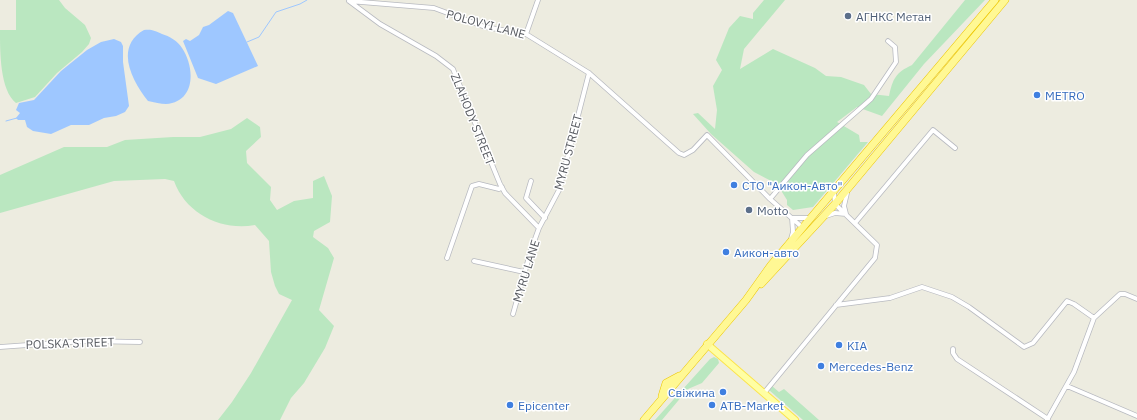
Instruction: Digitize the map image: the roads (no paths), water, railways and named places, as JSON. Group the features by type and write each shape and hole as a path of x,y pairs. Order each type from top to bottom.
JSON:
{"highway":[{"path":"793,245 803,228 995,0"},
{"path":"644,420 658,404 666,383 685,371 793,245 817,225 1005,0"}],"main road":[{"path":"707,344 795,420"}],"street":[{"path":"526,34 538,0"},
{"name":"POLOVYI LANE","path":"349,1 434,8 485,27 526,34 589,73 679,153 684,154 693,150 707,135 770,199"},
{"name":"ZLAHODY STREET","path":"349,1 380,24 436,56 453,69 502,187 539,228"},
{"path":"817,225 803,228 770,199 807,155 830,133 855,114 871,99 896,62 895,47 888,41"},
{"name":"MYRU STREET","path":"539,228 559,190 589,73"},
{"path":"855,222 933,130 955,148"},
{"path":"530,181 526,198 545,218"},
{"path":"447,258 472,186 479,184 498,189 502,187"},
{"path":"846,214 844,200 849,187"},
{"path":"764,393 875,258 877,245 835,204 834,192"},
{"path":"823,205 835,204"},
{"path":"824,216 835,213 846,214"},
{"path":"792,218 805,219 814,216"},
{"path":"792,218 793,245"},
{"name":"MYRU LANE","path":"513,314 524,272 539,228"},
{"path":"474,261 524,272"},
{"path":"836,305 890,298 922,288 952,297 969,307 1024,347 1032,343 1067,301 1094,318"},
{"path":"953,349 953,353 957,359 1048,420 1067,386 1082,353 1094,318 1120,294 1125,294 1137,299"},
{"name":"POLSKA STREET","path":"0,347 84,341 140,342"},
{"path":"1067,386 1137,416"}],"water":[{"path":"228,11 233,13 258,66 216,84 198,78 183,41 186,39 190,41 199,35 203,27 209,25"},
{"path":"144,30 153,30 173,39 180,45 186,56 191,74 190,82 188,90 183,97 176,102 166,104 148,101 136,84 129,64 128,55 130,45 135,37"},
{"path":"114,39 121,42 123,46 123,62 129,106 125,112 116,116 104,118 89,125 71,125 51,134 33,131 27,127 25,120 18,120 16,118 20,113 16,110 19,103 34,100 61,71 87,50 101,42"}],"waterway":[{"path":"247,42 259,37 276,12 300,4 307,0"},
{"path":"6,121 17,118"}],"place":[{"name":"АГНКС Метан","path":"848,16"},
{"name":"METRO","path":"1037,95"},
{"name":"СТО \"Аикон-Авто\"","path":"734,185"},
{"name":"Motto","path":"749,210"},
{"name":"Аикон-авто","path":"726,252"},
{"name":"KIA","path":"839,345"},
{"name":"Mercedes-Benz","path":"821,366"},
{"name":"Свіжина","path":"723,392"},
{"name":"Epicenter","path":"510,405"},
{"name":"ATB-Market","path":"712,405"}]}
